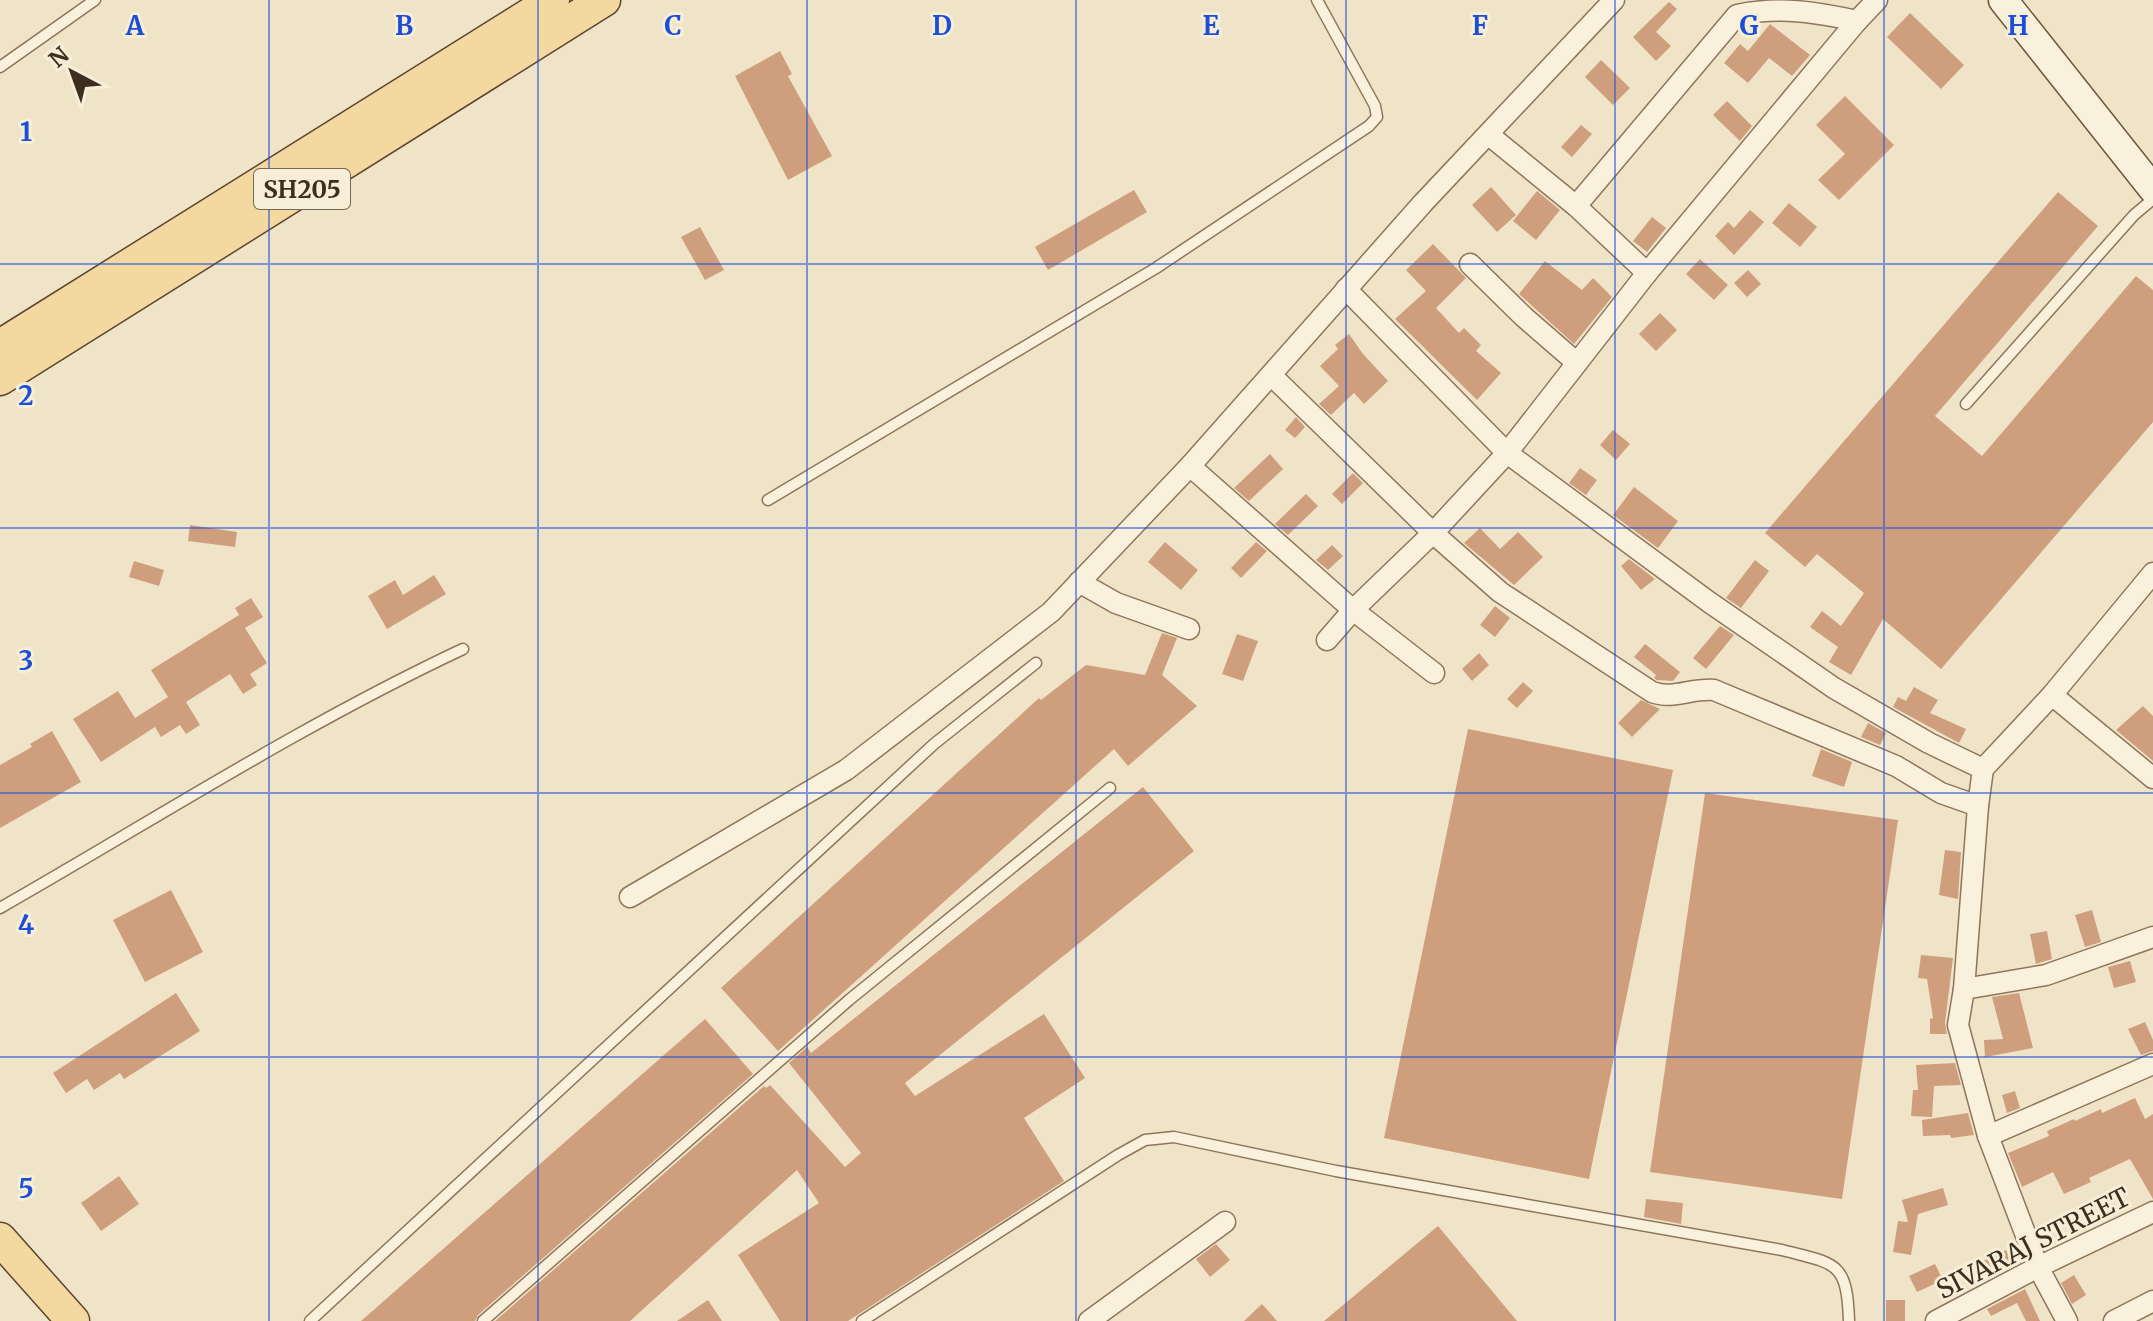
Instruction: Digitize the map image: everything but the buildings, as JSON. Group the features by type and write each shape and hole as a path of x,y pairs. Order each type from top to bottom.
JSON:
{"main road":[{"path":"0,346 553,0"},
{"name":"SH205","path":"0,379 604,0"},
{"path":"2003,0 2153,189"},
{"path":"2022,0 2153,160"},
{"path":"0,1239 73,1321"},
{"path":"0,1260 57,1321"}],"street":[{"path":"630,897 846,770 1051,612 1190,466 1346,289 1614,0"},
{"path":"1327,640 1507,453 1647,273 1877,0"},
{"path":"1576,206 1737,15 1758,11 1810,11 1857,21"},
{"path":"1489,135 1576,206 1647,273"},
{"path":"1470,264 1577,363"},
{"path":"1346,289 1507,453 1709,602 1834,688 1929,743 1983,769"},
{"path":"1271,375 1433,533 1500,592 1652,692 1665,697 1692,690 1714,690 1896,766 1941,793 1978,806"},
{"path":"1190,466 1353,610 1434,673"},
{"path":"2067,1321 2038,1267 1988,1136 1958,1025 1964,989 1978,806 1983,769 2052,695 2153,573"},
{"path":"1079,582 1116,603 1189,629"},
{"path":"2052,695 2153,778"},
{"path":"1964,989 2046,975 2153,937"},
{"path":"1988,1136 2153,1064"},
{"name":"SIVARAJ STREET","path":"1936,1321 2038,1267 2153,1212"},
{"path":"1089,1321 1225,1222"},
{"path":"2114,1321 2153,1301"}],"lane":[{"path":"0,67 95,0"},
{"path":"768,500 1156,268 1369,126 1377,117 1375,106 1317,0"},
{"path":"1966,404 2134,215 2153,199"},
{"path":"0,908 283,742 386,685 463,649"},
{"path":"310,1321 934,744 1036,663"},
{"path":"483,1321 849,1000 1110,788"},
{"path":"862,1321 1118,1155 1145,1140 1174,1137 1336,1171 1782,1250 1821,1260 1841,1272 1848,1292 1849,1321"}]}
